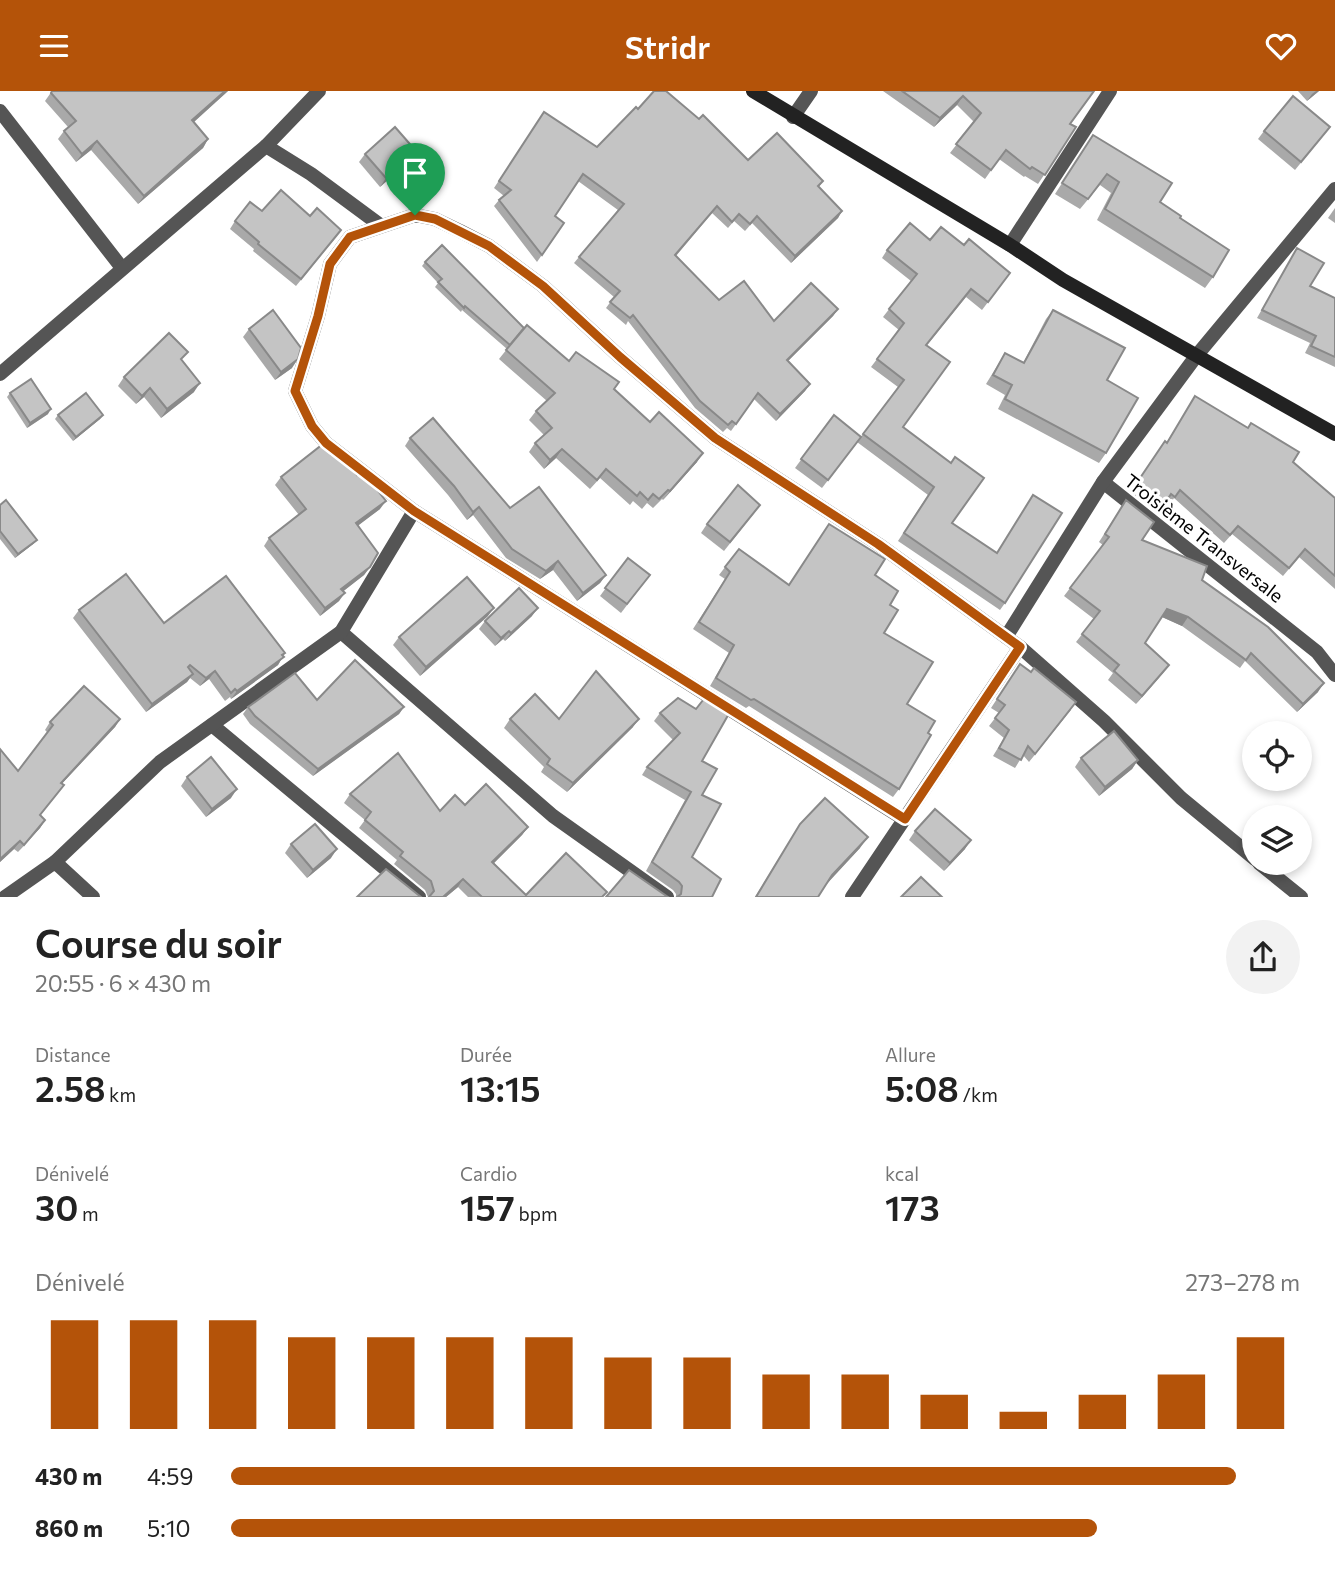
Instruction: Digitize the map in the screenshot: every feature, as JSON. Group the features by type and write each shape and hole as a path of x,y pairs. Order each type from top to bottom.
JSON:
{"street":[{"path":"0,374 266,146 320,91"},
{"path":"753,91 1010,244 1063,280 1335,434"},
{"path":"793,117 811,91"},
{"path":"1010,244 1110,91"},
{"path":"0,111 122,268"},
{"path":"266,146 311,174 380,225"},
{"name":"Troisième Transversale","path":"1335,188 1197,355 1103,482 1317,652 1335,675"},
{"path":"905,819 414,511 326,443 312,426 295,391 318,316 330,264 350,237 415,215 435,219 489,246 543,286 620,357 715,438 878,544 1020,647 1104,721 1181,798 1242,849"},
{"path":"1006,637 1103,482"},
{"path":"5,897 55,862 160,762 341,632 414,511"},
{"path":"341,632 553,816 667,897"},
{"path":"852,897 1020,647"},
{"path":"212,725 419,897"},
{"path":"55,862 93,897"},
{"path":"1274,875 1301,897"}],"building":[{"path":"52,91 225,91 192,120 208,139 144,196 97,141 82,154 64,131 76,121"},
{"path":"654,91 666,91 699,119 703,115 748,160 777,133 823,181 818,186 842,211 795,256 757,216 750,224 739,214 732,222 717,206 675,255 719,300 744,281 774,321 811,283 838,309 787,360 810,384 780,414 758,393 736,424 732,421 728,425 700,401 633,315 630,318 610,302 620,291 579,257 624,204 583,174 555,216 564,223 542,255 499,200 511,190 499,181 544,112 597,147"},
{"path":"902,91 1094,91 1070,124 1076,127 1045,175 1032,167 1030,169 1006,150 991,170 956,144 981,113 963,96 940,118"},
{"path":"1293,96 1330,127 1301,162 1264,131"},
{"path":"395,127 416,151 386,178 365,154"},
{"path":"1093,135 1172,183 1160,202 1229,250 1213,277 1105,209 1119,182 1107,174 1088,199 1062,183"},
{"path":"281,190 310,216 317,208 341,230 301,279 235,221 250,202 262,211"},
{"path":"910,223 930,240 941,227 964,245 969,239 1010,273 988,302 971,289 926,345 950,362 903,427 951,463 955,457 984,478 952,523 997,553 1033,495 1062,513 1005,603 904,533 934,487 863,434 904,380 877,359 904,323 889,309 917,274 887,250"},
{"path":"442,245 524,328 510,345 465,306 464,308 438,282 442,279 425,262"},
{"path":"1297,248 1324,263 1310,286 1335,298 1335,357 1311,346 1316,336 1262,310"},
{"path":"273,310 301,348 298,359 281,372 249,329"},
{"path":"1053,310 1125,348 1107,380 1138,398 1106,453 1005,399 1012,385 993,375 1005,353 1024,363"},
{"path":"527,325 569,361 576,352 619,382 614,389 650,422 659,412 703,453 670,491 659,499 653,494 648,500 640,492 637,496 606,469 597,480 562,449 550,460 535,443 552,428 536,411 555,393 506,350"},
{"path":"169,333 188,352 181,359 200,383 167,409 150,388 142,396 124,377"},
{"path":"31,379 51,409 30,423 10,393"},
{"path":"86,393 103,415 76,437 58,415"},
{"path":"1195,396 1248,428 1251,423 1299,452 1293,462 1335,498 1335,576 1305,549 1289,568 1238,526 1230,535 1180,490 1175,497 1171,494 1164,505 1136,484 1165,441 1167,443"},
{"path":"834,415 861,437 828,480 801,459"},
{"path":"433,418 510,508 539,487 606,575 583,593 558,561 546,571 512,549 479,507 473,512 454,486 410,438"},
{"path":"323,444 331,454 336,450 357,475 362,471 386,501 356,523 378,553 370,567 341,589 345,593 325,608 269,538 306,509 281,477"},
{"path":"738,485 760,505 730,542 707,524"},
{"path":"6,500 37,540 18,554 0,531 0,505"},
{"path":"1126,500 1154,522 1142,540 1207,566 1202,580 1268,627 1324,683 1303,704 1251,653 1246,660 1188,617 1167,609 1145,643 1169,665 1142,696 1114,671 1119,665 1082,634 1100,611 1070,588 1109,537 1105,534"},
{"path":"829,524 885,559 875,575 898,591 890,605 898,610 884,633 933,662 907,704 935,721 928,733 931,735 899,789 716,678 734,645 699,622 730,572 725,567 739,549 789,585"},
{"path":"628,558 650,575 627,604 605,588"},
{"path":"126,574 164,623 226,576 285,653 282,655 284,657 231,693 215,671 206,678 190,665 188,667 193,674 152,704 79,610"},
{"path":"467,577 494,608 426,667 399,637"},
{"path":"519,588 538,608 511,633 509,631 501,638 485,621"},
{"path":"355,660 404,707 318,769 248,707 295,673 317,700"},
{"path":"1020,664 1031,672 1034,668 1076,702 1035,754 1028,746 1021,760 999,748 1009,730 995,718 1005,705 997,699"},
{"path":"596,671 639,719 573,783 547,764 550,759 510,719 535,694 559,719"},
{"path":"84,686 120,719 61,783 64,785 40,815 45,820 24,845 20,841 0,859 0,749 18,771 53,725 50,722"},
{"path":"707,695 731,710 702,761 717,769 702,795 721,804 692,857 721,879 712,897 677,897 681,894 682,886 652,862 691,792 647,767 680,733 660,713 678,698 696,709"},
{"path":"1114,731 1138,760 1105,787 1081,758"},
{"path":"398,753 440,811 455,795 465,805 486,784 528,827 492,862 526,895 566,853 607,892 602,897 482,897 463,879 443,897 429,897 434,891 431,881 400,856 403,852 365,820 371,812 350,794"},
{"path":"211,757 237,789 212,809 187,777"},
{"path":"825,798 868,837 832,875 818,897 756,897 800,824"},
{"path":"935,809 971,840 950,863 915,831"},
{"path":"315,824 337,849 313,870 291,844"},
{"path":"386,869 421,897 357,897"},
{"path":"629,870 668,897 606,897"},
{"path":"921,877 942,897 901,897"}],"route":[{"path":"415,215 435,219 489,246 543,286 620,357 715,438 878,544 1020,647 905,819 414,511 326,443 312,426 295,391 318,316 330,264 350,237 415,215"}]}
